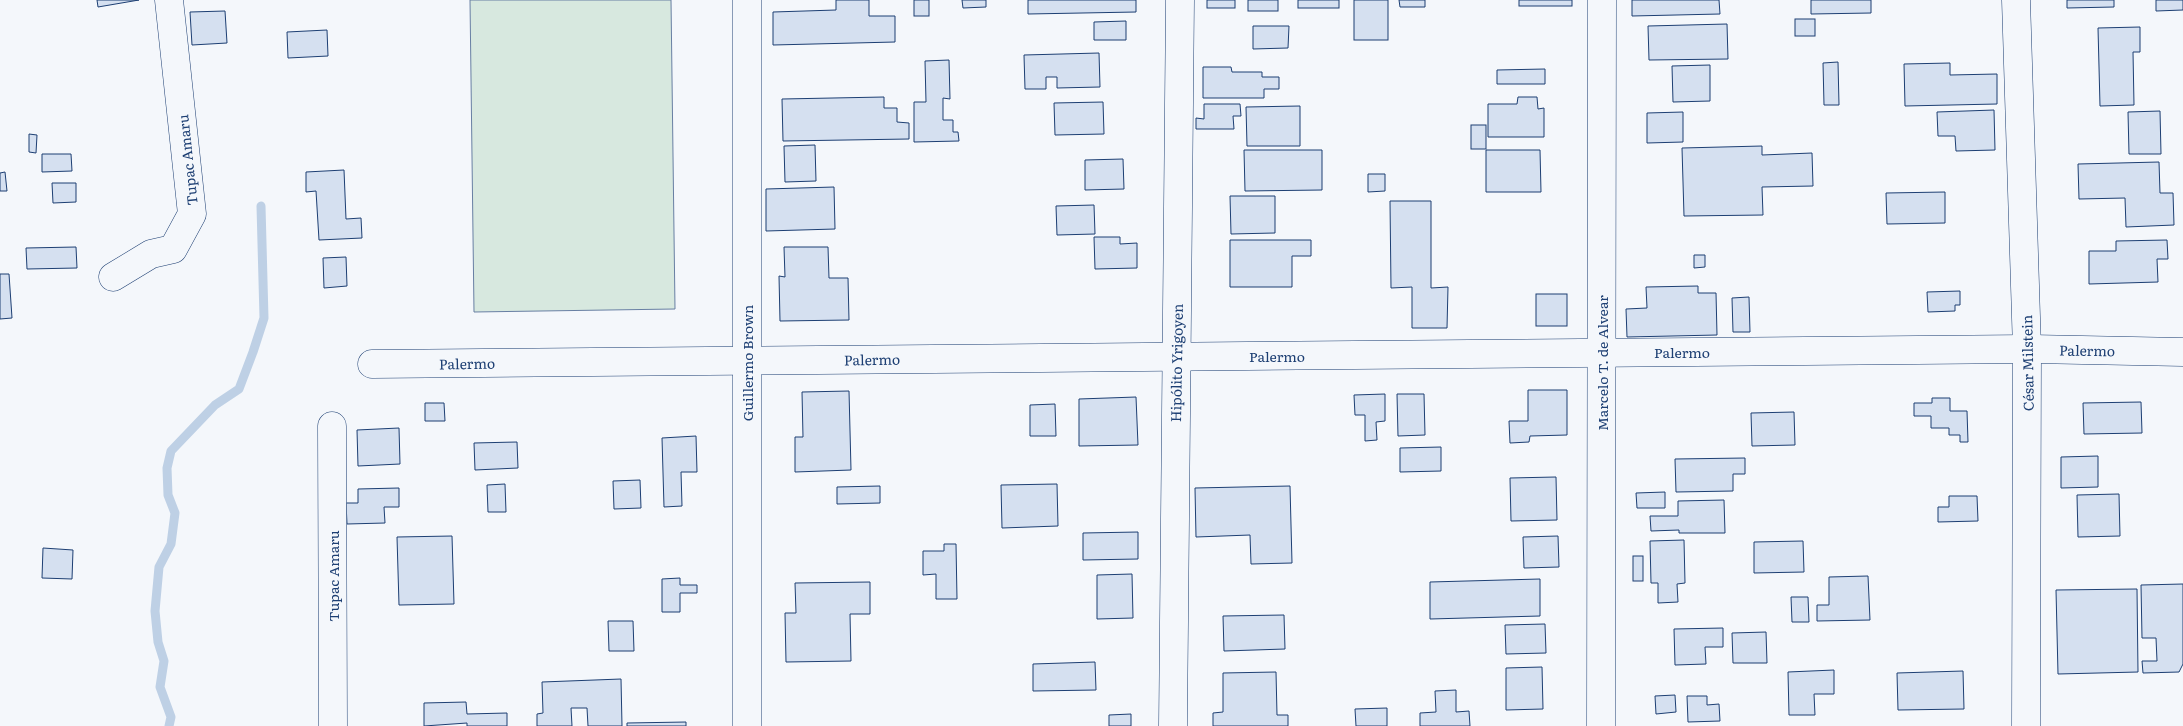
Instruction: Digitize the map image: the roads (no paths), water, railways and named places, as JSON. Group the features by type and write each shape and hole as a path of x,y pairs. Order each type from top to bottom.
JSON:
{"street":[{"name":"Tupac Amaru","path":"113,277 151,254 173,249 192,214 169,0"},
{"name":"Guillermo Brown","path":"747,0 748,726"},
{"name":"Hipólito Yrigoyen","path":"1172,726 1180,0"},
{"name":"Marcelo T. de Alvear","path":"1602,0 1602,726"},
{"name":"César Milstein","path":"2016,0 2027,349 2026,726"},
{"name":"Palermo","path":"372,364 2027,349 2183,352"},
{"name":"Tupac Amaru","path":"332,426 333,726"}],"waterway":[{"path":"169,726 171,717 160,687 164,661 158,642 155,611 159,567 171,544 175,513 168,495 167,468 171,451 215,405 239,389 253,352 264,318 261,206"}]}
